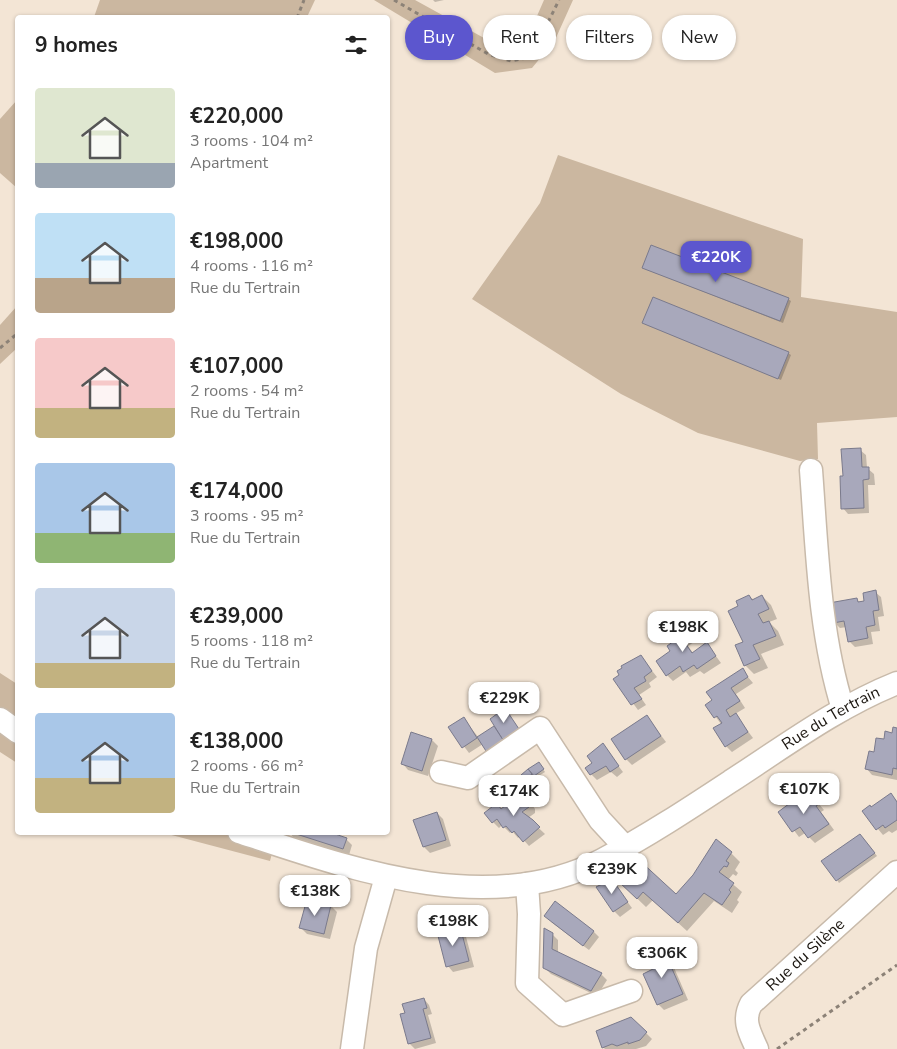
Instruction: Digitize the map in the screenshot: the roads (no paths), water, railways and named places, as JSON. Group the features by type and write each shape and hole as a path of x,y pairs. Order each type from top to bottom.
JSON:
{"street":[{"path":"811,470 819,576 831,657 843,709"},
{"name":"Rue du Tertrain","path":"248,835 330,862 386,877 427,884 493,886 527,884 561,876 601,861 716,791 843,709 865,696 897,683"},
{"path":"0,719 15,730"},
{"path":"441,772 468,778 540,728 600,820 625,847"},
{"name":"Rue du Silène","path":"757,1049 746,1024 746,1014 751,1004 897,872"},
{"path":"352,1049 366,948 386,877"},
{"path":"527,884 529,914 527,983 563,1015 631,991"}]}
